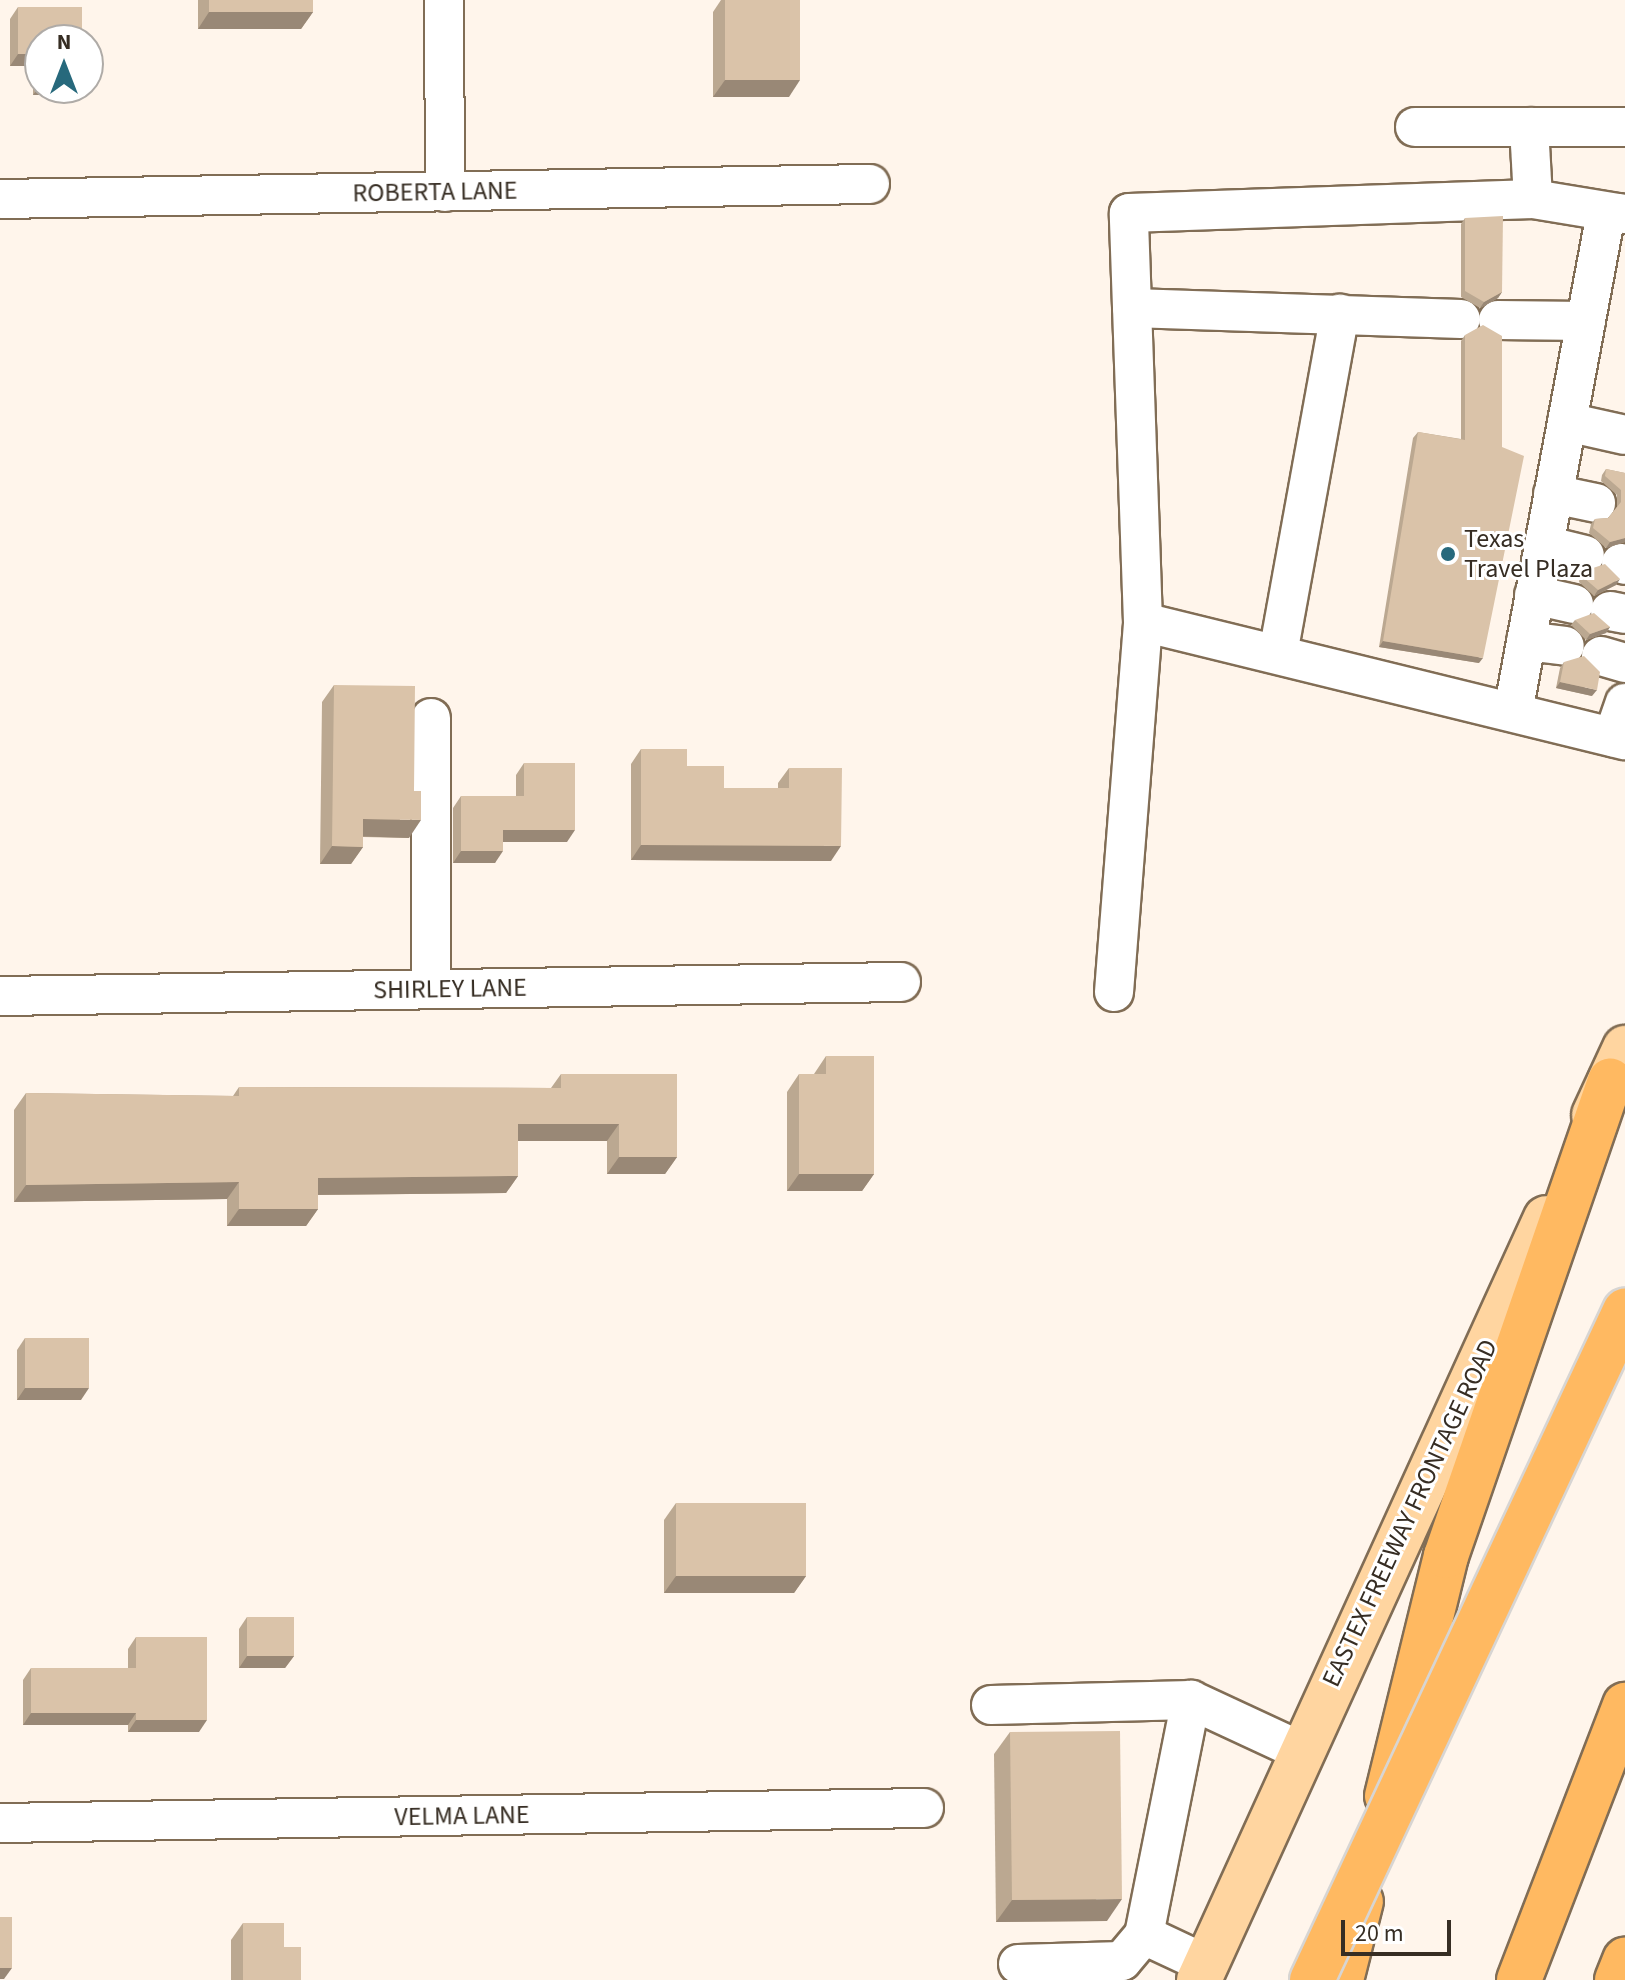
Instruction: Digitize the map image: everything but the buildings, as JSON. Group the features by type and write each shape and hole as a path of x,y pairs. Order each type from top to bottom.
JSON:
{"highway":[{"path":"1341,1980 1446,1556 1618,1064"},
{"path":"1312,1980 1625,1311"},
{"path":"1519,1980 1625,1705"},
{"path":"1617,1980 1625,1960"}],"main road":[{"name":"EASTEX FREEWAY FRONTAGE ROAD","path":"1203,1972 1301,1751 1618,1064"}],"street":[{"path":"444,0 445,192"},
{"path":"1415,127 1625,127"},
{"path":"1529,127 1533,199"},
{"name":"ROBERTA LANE","path":"0,199 870,184"},
{"path":"1114,992 1143,622 1129,213 1533,199 1615,214 1586,321 1513,712"},
{"path":"1132,308 1586,321"},
{"path":"1278,654 1340,314"},
{"path":"1567,422 1625,435"},
{"path":"1553,494 1596,503"},
{"path":"1544,545 1585,555"},
{"path":"1534,595 1603,610"},
{"path":"1143,622 1513,712 1621,727"},
{"path":"1526,641 1597,655"},
{"path":"431,718 431,989"},
{"name":"SHIRLEY LANE","path":"0,996 901,982"},
{"path":"991,1705 1191,1700 1301,1751"},
{"path":"1018,1964 1122,1961 1144,1935 1191,1700"},
{"name":"VELMA LANE","path":"0,1823 924,1808"},
{"path":"1144,1935 1203,1972"}],"place":[{"name":"Texas Travel Plaza","path":"1448,554"}]}
